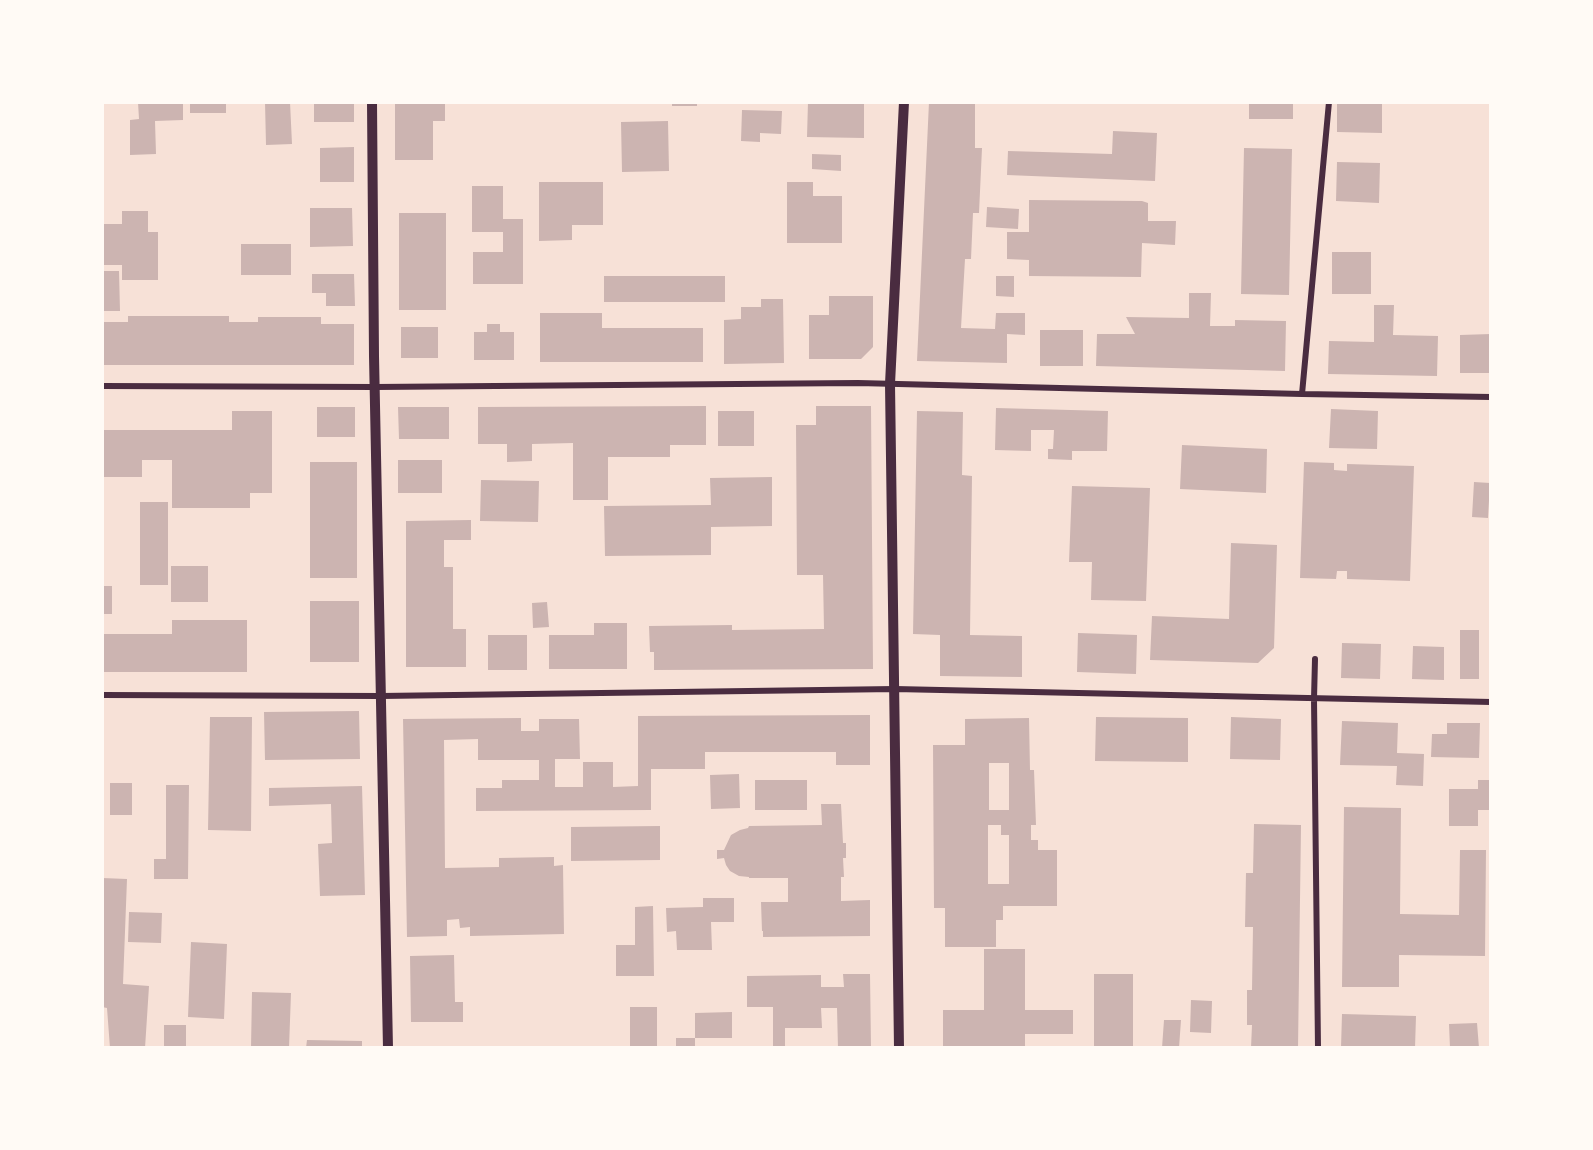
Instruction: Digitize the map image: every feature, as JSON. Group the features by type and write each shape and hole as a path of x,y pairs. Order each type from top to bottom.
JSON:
{"street":[{"path":"372,102 375,387 388,1048"},
{"path":"899,1048 890,384 904,102"},
{"path":"1302,394 1329,102"},
{"path":"102,386 375,387 823,383 1491,397"},
{"path":"1315,659 1318,1048"},
{"path":"102,695 381,696 895,689 1491,702"}],"building":[{"path":"138,102 183,102 183,120 155,121 156,154 130,155 130,120 139,119"},
{"path":"190,102 226,102 226,113 190,113"},
{"path":"265,102 290,102 292,144 266,145"},
{"path":"314,102 354,102 354,122 314,122"},
{"path":"395,102 445,102 445,121 433,121 433,160 395,160"},
{"path":"672,102 697,102 697,106 672,106"},
{"path":"808,102 864,102 864,138 807,137"},
{"path":"929,102 975,102 975,148 982,148 979,213 973,213 971,259 965,259 961,328 995,329 996,313 1025,313 1025,335 1007,334 1007,363 917,361"},
{"path":"1249,102 1293,102 1293,119 1249,119"},
{"path":"1337,102 1382,102 1382,133 1337,132"},
{"path":"742,110 782,111 781,134 760,133 760,142 741,141"},
{"path":"668,121 669,171 622,172 621,122"},
{"path":"1113,131 1157,133 1155,181 1007,175 1008,151 1112,154"},
{"path":"354,147 354,182 320,182 320,148"},
{"path":"1244,148 1292,149 1289,295 1241,294"},
{"path":"812,154 841,155 841,171 812,169"},
{"path":"1337,162 1380,163 1379,203 1336,201"},
{"path":"539,182 603,182 603,225 572,225 572,240 539,241"},
{"path":"787,182 813,182 813,196 842,196 842,243 787,243"},
{"path":"472,186 503,186 503,219 523,219 523,284 473,284 473,252 503,252 503,232 472,232"},
{"path":"1029,200 1142,201 1148,203 1148,221 1176,221 1175,245 1142,243 1141,277 1029,276 1029,260 1007,259 1007,232 1029,232"},
{"path":"987,207 1019,209 1018,229 986,227"},
{"path":"310,208 352,208 353,246 310,247"},
{"path":"122,211 148,211 148,232 158,232 158,280 122,280 122,265 102,265 102,224 122,224"},
{"path":"399,213 446,213 446,310 399,310"},
{"path":"241,244 291,244 291,275 241,275"},
{"path":"1332,252 1371,252 1371,294 1332,294"},
{"path":"102,271 119,271 120,311 103,311"},
{"path":"312,274 354,274 355,306 326,306 326,293 312,293"},
{"path":"604,276 725,276 725,302 604,302"},
{"path":"996,276 1014,276 1014,297 996,296"},
{"path":"1189,293 1211,293 1210,326 1235,326 1235,320 1286,321 1285,371 1096,366 1097,334 1135,334 1126,317 1189,318"},
{"path":"829,296 873,296 873,347 861,359 809,359 809,315 829,315"},
{"path":"761,299 783,299 784,363 724,364 724,320 741,319 741,307 761,307"},
{"path":"1374,305 1394,305 1393,335 1438,336 1437,376 1328,374 1329,341 1374,342"},
{"path":"540,313 602,313 602,328 703,328 703,362 540,362"},
{"path":"128,316 229,316 229,322 258,322 258,317 321,317 321,324 354,324 354,365 102,365 102,322 128,322"},
{"path":"487,324 500,324 500,332 514,332 514,360 474,360 474,332 487,332"},
{"path":"401,327 438,327 438,358 401,358"},
{"path":"1040,330 1083,330 1083,366 1040,366"},
{"path":"1491,334 1491,373 1460,373 1460,335"},
{"path":"706,406 706,445 670,445 670,457 608,457 608,500 573,500 573,443 532,444 532,461 507,462 507,444 478,444 478,407"},
{"path":"816,406 871,406 873,669 654,670 654,652 650,652 649,626 732,625 732,630 824,629 823,575 797,575 796,425 816,425"},
{"path":"317,407 355,407 355,437 317,437"},
{"path":"398,407 449,407 449,439 399,439"},
{"path":"996,408 1108,411 1107,451 1072,451 1072,460 1048,459 1048,449 1053,449 1054,430 1031,430 1031,451 995,450"},
{"path":"1331,409 1378,411 1377,449 1329,448"},
{"path":"232,411 272,411 272,493 250,493 250,508 172,508 172,460 142,460 142,477 102,477 102,430 232,430"},
{"path":"718,411 754,411 754,446 718,446"},
{"path":"917,411 963,412 962,475 972,476 970,635 1022,636 1022,677 940,676 940,635 913,634"},
{"path":"1182,445 1267,449 1266,493 1180,489"},
{"path":"398,460 442,460 442,493 398,493"},
{"path":"310,462 357,462 357,578 310,578"},
{"path":"1304,462 1334,463 1334,470 1347,471 1347,464 1414,466 1410,581 1347,579 1347,571 1337,571 1336,579 1300,578"},
{"path":"772,477 772,526 711,527 711,555 605,556 604,506 711,505 710,478"},
{"path":"481,480 539,481 538,522 480,521"},
{"path":"1474,482 1490,483 1488,518 1472,517"},
{"path":"1072,486 1150,488 1146,601 1091,600 1092,562 1069,562"},
{"path":"140,502 168,502 168,585 140,585"},
{"path":"471,520 471,540 444,540 444,567 453,567 453,629 466,629 466,667 406,667 406,521"},
{"path":"1231,543 1277,545 1274,648 1258,663 1150,660 1152,616 1229,619"},
{"path":"171,566 208,566 208,602 171,602"},
{"path":"102,586 112,586 112,614 102,614"},
{"path":"310,601 359,601 359,662 310,662"},
{"path":"547,602 549,627 533,628 532,603"},
{"path":"172,620 247,620 247,672 102,672 102,634 172,634"},
{"path":"594,623 627,623 627,669 549,669 549,635 594,635"},
{"path":"1460,630 1479,630 1479,679 1460,679"},
{"path":"1078,633 1137,635 1136,674 1077,672"},
{"path":"488,635 527,635 527,670 488,670"},
{"path":"1342,643 1381,644 1380,679 1341,678"},
{"path":"1413,646 1444,647 1444,680 1412,679"},
{"path":"359,711 360,759 265,760 264,712"},
{"path":"870,715 870,765 836,765 836,752 705,752 705,769 651,769 651,810 476,811 476,788 502,788 502,780 539,780 539,760 478,760 478,739 444,740 445,868 499,867 499,858 554,857 554,866 563,865 564,934 470,936 470,927 460,928 459,919 447,920 447,936 407,937 403,719 521,718 521,731 539,731 539,719 579,719 580,759 555,759 555,787 583,787 583,762 613,762 613,787 638,786 638,716"},
{"path":"210,717 252,717 251,831 208,830"},
{"path":"1096,717 1188,718 1188,762 1095,761"},
{"path":"1231,717 1281,719 1280,760 1230,759"},
{"path":"1029,718 1030,770 1034,770 1036,825 1031,825 1031,840 1038,840 1038,850 1057,850 1057,906 1003,906 1003,920 996,920 996,947 945,947 945,908 934,908 933,745 965,745 965,719","holes":["989,763 1009,763 1009,810 989,810","988,825 1001,825 1001,835 1009,835 1009,884 988,884"]},
{"path":"1342,721 1398,723 1397,753 1424,754 1423,786 1396,785 1397,766 1340,765"},
{"path":"1447,723 1480,723 1479,758 1431,757 1432,734 1447,734"},
{"path":"739,774 740,808 711,809 710,775"},
{"path":"755,780 807,780 807,810 755,810"},
{"path":"1478,780 1491,780 1491,810 1478,810 1478,826 1449,826 1449,789 1478,789"},
{"path":"110,783 132,783 132,815 110,815"},
{"path":"166,785 189,785 188,879 154,879 154,859 166,859"},
{"path":"362,786 365,895 320,896 318,844 332,843 331,804 269,806 269,788"},
{"path":"821,804 841,804 846,858 843,858 844,877 841,877 841,901 870,900 870,936 763,937 761,902 788,902 788,878 739,876 730,871 724,858 717,859 717,850 724,850 731,835 749,826 822,825"},
{"path":"1344,807 1401,808 1400,914 1459,915 1460,850 1486,850 1485,956 1399,955 1399,987 1342,987"},
{"path":"1254,824 1301,825 1298,1048 1251,1048 1252,1025 1247,1025 1247,990 1252,990 1253,927 1245,927 1246,873 1253,873"},
{"path":"660,826 660,860 571,861 571,827"},
{"path":"102,878 127,879 123,984 149,986 145,1048 110,1048 107,1008 102,1007"},
{"path":"703,898 734,898 734,922 711,922 712,950 677,950 676,931 667,932 666,908 703,907"},
{"path":"653,906 654,976 616,976 616,945 635,945 635,907"},
{"path":"129,912 162,913 161,943 128,942"},
{"path":"191,942 227,944 224,1019 188,1017"},
{"path":"984,949 1025,949 1025,1010 1073,1010 1073,1034 1025,1034 1025,1048 943,1048 943,1010 984,1010"},
{"path":"454,955 455,1002 463,1002 463,1022 411,1022 410,956"},
{"path":"843,974 870,974 871,1048 838,1048 837,1008 821,1008 822,1028 785,1028 785,1048 773,1048 773,1007 747,1007 747,976 821,975 821,987 844,987"},
{"path":"1094,974 1133,974 1133,1048 1094,1048"},
{"path":"252,992 291,993 289,1048 251,1048"},
{"path":"1191,1000 1212,1001 1211,1033 1190,1032"},
{"path":"630,1007 657,1007 657,1048 630,1048"},
{"path":"732,1012 732,1038 695,1038 695,1013"},
{"path":"1342,1014 1416,1016 1415,1048 1341,1048"},
{"path":"1164,1020 1181,1020 1179,1048 1162,1048"},
{"path":"1477,1023 1479,1048 1450,1048 1449,1024"},
{"path":"164,1025 186,1025 186,1048 164,1048"},
{"path":"676,1038 695,1038 695,1048 676,1048"},
{"path":"307,1040 362,1041 362,1048 306,1048"}]}
